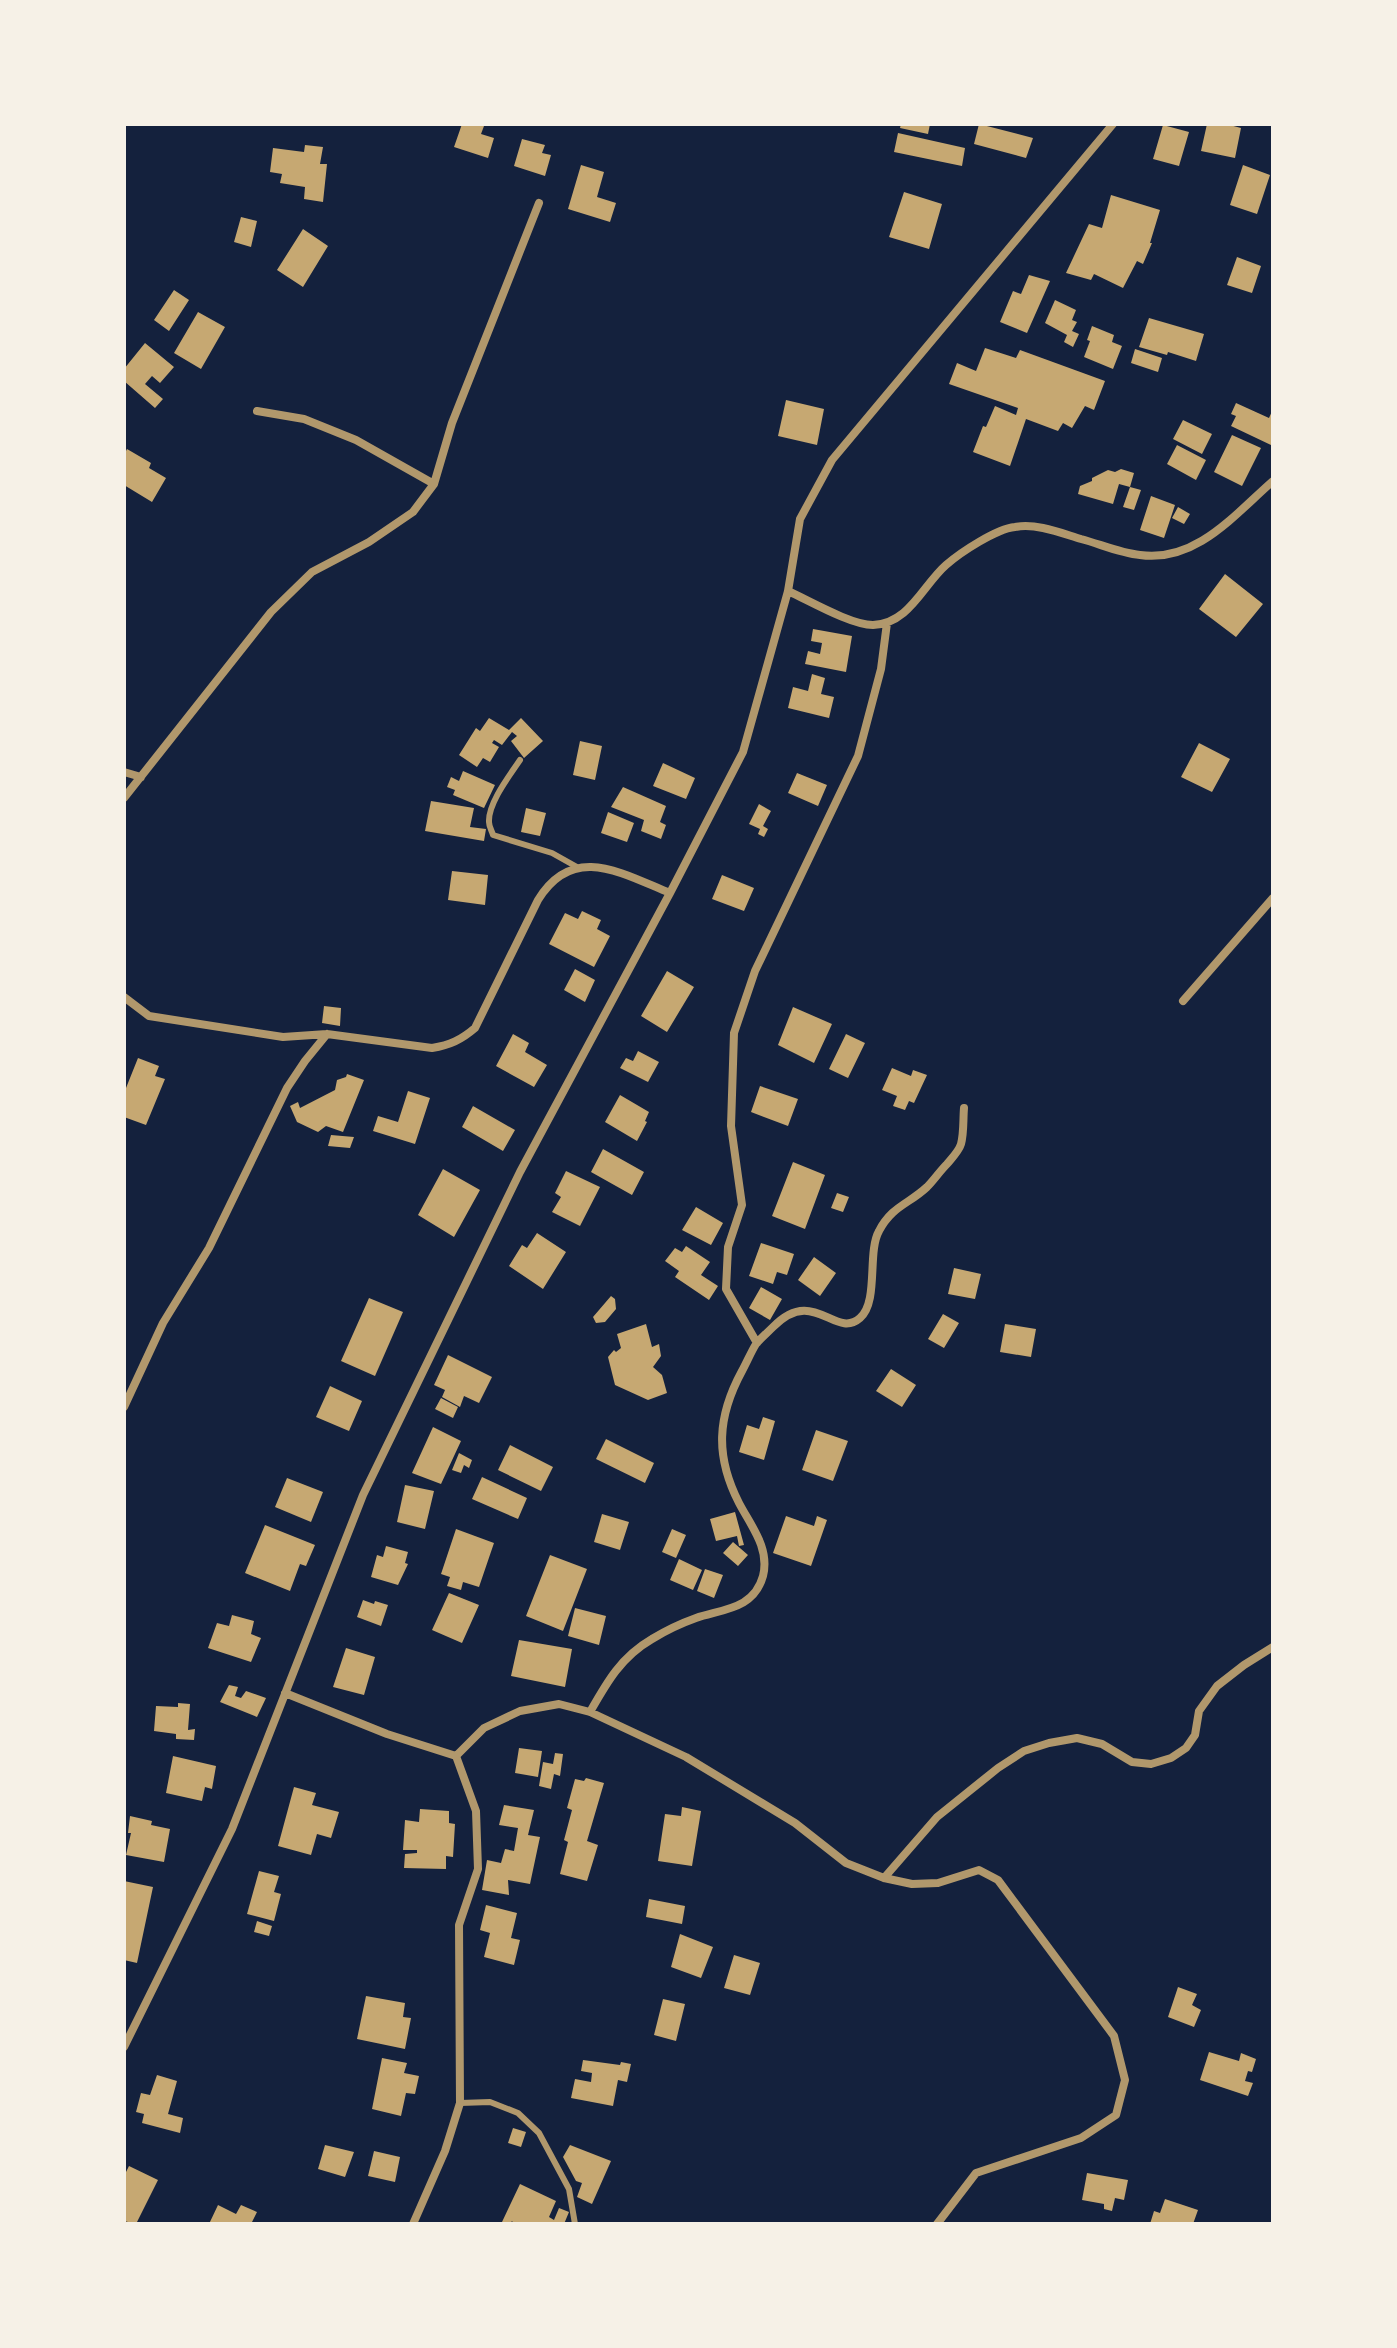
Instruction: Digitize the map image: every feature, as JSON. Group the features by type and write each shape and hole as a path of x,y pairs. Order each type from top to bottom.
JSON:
{"street":[{"path":"124,2047 232,1829 370,1481 520,1172 743,752 788,591 800,519 832,460 1113,124"},
{"path":"124,798 271,612 312,572 369,542 413,512 434,484 452,423 539,203"},
{"path":"257,411 304,419 356,440 434,484"},
{"path":"788,591 855,621 871,625 887,623 912,605 945,566 979,542 1015,527 1045,528 1137,555 1156,557 1175,554 1209,537 1273,481"},
{"path":"757,1343 726,1289 728,1247 742,1205 731,1126 734,1033 755,971 858,756 881,669 887,623"},
{"path":"124,772 141,777"},
{"path":"124,997 149,1016 283,1037 327,1034 432,1048 448,1046 475,1028 538,900 560,874 577,867 594,865 670,893"},
{"path":"1183,1001 1273,898"},
{"path":"124,1407 163,1323 209,1248 287,1088 327,1034"},
{"path":"590,1712 613,1671 650,1639 696,1618 729,1611 755,1592 763,1577 765,1561 762,1545 726,1473 721,1442 725,1410 736,1381 757,1343 785,1315 796,1311 819,1312 843,1324 857,1321 862,1316 868,1303 876,1234 891,1212 926,1188 961,1147 964,1108"},
{"path":"884,1878 937,1817 1024,1751 1077,1738 1102,1744 1132,1762 1151,1764 1171,1758 1186,1748 1195,1735 1199,1711 1217,1686 1273,1647"},
{"path":"285,1693 387,1734 456,1756"},
{"path":"456,1756 484,1728 520,1711 559,1704 590,1712 686,1757 795,1823 846,1863 884,1878 912,1884 938,1883 979,1870 998,1880 1114,2036 1125,2080 1116,2115 1081,2138 976,2173 937,2224"},
{"path":"413,2224 445,2151 460,2103 459,1925 478,1869 476,1811 456,1756"}],"lane":[{"path":"520,760 491,810 489,822 493,835 552,853 577,867"},
{"path":"460,2103 490,2102 518,2113 539,2133 569,2189 575,2224"}],"building":[{"path":"462,124 484,126 481,134 494,138 488,158 454,147"},
{"path":"901,124 930,124 928,134 900,128"},
{"path":"979,124 1033,138 1026,158 974,144"},
{"path":"1207,124 1241,128 1235,158 1201,151"},
{"path":"1163,125 1189,132 1179,166 1153,159"},
{"path":"898,133 965,148 962,166 894,152"},
{"path":"522,139 545,145 542,153 551,155 545,176 514,166"},
{"path":"305,145 323,147 320,164 327,164 323,202 304,199 305,187 280,183 282,174 270,172 273,148 304,152"},
{"path":"581,165 604,172 597,197 616,203 610,222 568,209"},
{"path":"1243,165 1270,175 1257,214 1230,205"},
{"path":"904,192 942,204 929,249 889,237"},
{"path":"1111,195 1160,210 1143,264 1137,261 1123,288 1094,274 1091,280 1066,273 1089,224 1102,228"},
{"path":"241,217 257,221 251,247 234,242"},
{"path":"303,229 328,246 303,287 277,270"},
{"path":"1237,257 1261,266 1252,293 1227,285"},
{"path":"1029,275 1050,281 1027,333 1000,322 1013,291 1021,294"},
{"path":"174,290 189,300 169,331 154,320"},
{"path":"1055,300 1076,310 1072,320 1077,322 1072,331 1079,334 1073,347 1064,342 1067,335 1045,323"},
{"path":"198,312 225,327 201,369 174,353"},
{"path":"1149,318 1204,334 1196,361 1139,347"},
{"path":"1092,326 1114,335 1112,342 1122,346 1113,369 1084,357"},
{"path":"145,343 174,367 160,383 152,376 145,384 163,399 155,408 124,381 124,369"},
{"path":"985,348 1016,358 1020,350 1105,381 1094,410 1085,406 1072,428 1063,423 1058,431 1026,419 1010,466 973,452 995,406 1016,415 1018,408 949,384 957,363 976,371"},
{"path":"1135,349 1162,358 1158,372 1131,363"},
{"path":"786,400 824,409 817,445 778,436"},
{"path":"1236,403 1269,418 1273,409 1273,446 1231,426 1236,416 1231,414"},
{"path":"1183,420 1212,434 1202,454 1173,439"},
{"path":"1232,435 1261,448 1242,486 1214,472"},
{"path":"1177,445 1206,460 1196,480 1167,464"},
{"path":"127,449 151,463 149,468 166,478 152,502 124,485 124,455"},
{"path":"1121,469 1134,473 1130,487 1119,484 1113,504 1078,494 1080,486 1092,481 1092,478 1108,470 1115,472"},
{"path":"1130,487 1141,490 1134,510 1123,507"},
{"path":"1151,496 1175,505 1164,538 1140,530"},
{"path":"1178,507 1190,514 1184,524 1172,518"},
{"path":"1225,574 1263,604 1236,637 1199,609"},
{"path":"813,629 852,636 846,672 805,664 808,651 820,654 822,643 811,641"},
{"path":"812,674 825,678 821,694 834,697 829,718 788,708 793,687 808,691"},
{"path":"489,718 509,730 521,718 543,741 524,758 511,741 517,736 512,732 502,745 494,740 492,743 499,747 490,762 483,758 477,767 459,755 476,728 480,731"},
{"path":"580,741 602,746 595,780 573,775"},
{"path":"1199,743 1230,759 1212,792 1181,777"},
{"path":"663,763 695,778 686,799 653,786"},
{"path":"463,771 495,785 484,808 453,795 455,790 447,787 451,777 459,781"},
{"path":"797,773 827,785 818,806 788,793"},
{"path":"623,787 666,806 660,822 666,825 661,839 641,831 644,820 611,807"},
{"path":"431,801 474,808 470,827 486,829 484,841 425,831"},
{"path":"759,804 771,811 763,826 768,829 764,837 758,834 760,829 749,824"},
{"path":"526,808 546,813 540,836 521,832"},
{"path":"608,812 634,823 627,842 601,833"},
{"path":"452,871 488,875 485,905 448,900"},
{"path":"722,875 754,888 744,911 712,899"},
{"path":"582,911 601,920 597,929 610,936 594,967 549,944 565,913 578,919"},
{"path":"575,969 595,980 585,1002 564,990"},
{"path":"667,971 694,987 667,1032 641,1016"},
{"path":"324,1006 341,1008 340,1026 322,1023"},
{"path":"793,1007 832,1024 814,1063 778,1045"},
{"path":"513,1034 529,1043 525,1052 547,1065 534,1087 496,1066"},
{"path":"846,1034 865,1043 848,1078 829,1069"},
{"path":"638,1051 659,1062 648,1082 620,1068 626,1058 633,1061"},
{"path":"138,1058 159,1066 155,1076 165,1079 146,1125 124,1117 124,1093"},
{"path":"892,1068 911,1076 913,1070 927,1075 914,1103 909,1101 905,1110 893,1106 897,1096 882,1090"},
{"path":"347,1074 364,1080 343,1132 326,1126 318,1132 297,1122 290,1106 298,1102 300,1108 335,1090 337,1080"},
{"path":"760,1086 798,1099 788,1126 751,1112"},
{"path":"408,1091 430,1098 415,1144 373,1131 378,1116 398,1122"},
{"path":"620,1095 649,1112 637,1141 605,1122"},
{"path":"473,1106 515,1130 503,1151 462,1127"},
{"path":"331,1135 354,1137 350,1148 328,1146"},
{"path":"603,1149 644,1172 632,1195 591,1172"},
{"path":"793,1162 825,1175 805,1229 772,1216"},
{"path":"443,1169 480,1190 454,1237 418,1215"},
{"path":"566,1171 600,1187 580,1226 552,1212 561,1197 555,1193"},
{"path":"837,1193 849,1197 843,1212 831,1208"},
{"path":"696,1207 723,1223 711,1245 682,1230"},
{"path":"537,1233 566,1252 543,1289 509,1266 522,1245 527,1248"},
{"path":"761,1243 794,1254 787,1275 777,1272 773,1284 749,1276"},
{"path":"686,1246 710,1262 701,1275 718,1286 709,1300 675,1277 679,1271 665,1261 675,1248 682,1252"},
{"path":"814,1257 836,1273 820,1296 798,1280"},
{"path":"954,1268 981,1274 975,1299 948,1294"},
{"path":"761,1287 782,1299 770,1320 749,1308"},
{"path":"611,1296 615,1299 616,1309 605,1322 596,1323 593,1317"},
{"path":"369,1298 403,1312 375,1376 341,1361"},
{"path":"943,1314 959,1323 944,1348 928,1339"},
{"path":"646,1324 652,1347 659,1344 661,1356 653,1367 662,1375 667,1393 648,1400 615,1385 608,1357 621,1348 617,1334"},
{"path":"1005,1324 1036,1329 1031,1357 1000,1352"},
{"path":"448,1355 492,1377 479,1403 464,1396 460,1407 442,1397 445,1390 434,1385"},
{"path":"891,1369 916,1385 902,1407 876,1391"},
{"path":"330,1386 362,1401 349,1431 316,1417"},
{"path":"441,1398 458,1407 453,1418 435,1409"},
{"path":"763,1417 775,1421 764,1460 739,1452 747,1425 759,1429"},
{"path":"433,1427 461,1441 441,1484 412,1473"},
{"path":"816,1430 848,1441 833,1481 802,1470"},
{"path":"606,1439 654,1463 645,1483 596,1459"},
{"path":"510,1445 553,1467 541,1491 498,1470"},
{"path":"459,1453 472,1460 469,1468 464,1465 461,1473 452,1470"},
{"path":"482,1477 527,1498 518,1519 472,1499"},
{"path":"287,1478 323,1492 311,1522 275,1507"},
{"path":"405,1485 434,1491 425,1529 397,1522"},
{"path":"735,1512 744,1545 739,1546 737,1536 716,1541 710,1519"},
{"path":"602,1514 629,1522 620,1550 594,1542"},
{"path":"786,1516 814,1526 817,1516 827,1520 811,1566 773,1553"},
{"path":"265,1525 315,1545 306,1566 300,1564 290,1591 245,1573"},
{"path":"456,1529 494,1543 479,1587 463,1582 461,1590 447,1586 450,1577 441,1574"},
{"path":"672,1529 686,1535 676,1558 662,1552"},
{"path":"733,1542 748,1555 738,1566 723,1553"},
{"path":"386,1546 408,1552 405,1563 408,1564 398,1585 371,1577 377,1555 383,1557"},
{"path":"550,1555 587,1569 563,1631 526,1616"},
{"path":"679,1559 702,1570 693,1590 670,1580"},
{"path":"705,1569 723,1575 714,1598 697,1591"},
{"path":"449,1593 479,1605 462,1643 432,1630"},
{"path":"363,1600 388,1605 381,1626 357,1617"},
{"path":"575,1608 606,1616 599,1645 568,1636"},
{"path":"232,1615 254,1621 251,1634 261,1638 251,1662 208,1648 217,1623 229,1626"},
{"path":"519,1640 572,1649 565,1687 511,1676"},
{"path":"346,1648 375,1657 364,1695 333,1687"},
{"path":"229,1685 238,1687 235,1696 241,1698 246,1691 266,1698 257,1717 220,1702"},
{"path":"178,1703 190,1704 188,1730 195,1729 194,1740 176,1739 176,1734 154,1731 156,1706 178,1707"},
{"path":"519,1748 542,1751 538,1777 515,1773"},
{"path":"555,1753 563,1754 560,1776 554,1774 551,1789 539,1786 543,1762 553,1764"},
{"path":"173,1756 216,1766 212,1789 205,1787 202,1801 166,1793"},
{"path":"586,1778 604,1783 587,1841 598,1845 587,1881 560,1874 572,1810 567,1808 575,1779 584,1781"},
{"path":"294,1787 316,1793 312,1805 339,1812 331,1838 317,1834 311,1855 278,1846"},
{"path":"504,1805 534,1810 528,1835 540,1837 530,1884 508,1880 509,1895 482,1890 487,1860 501,1863 505,1849 514,1851 518,1828 499,1825"},
{"path":"682,1807 701,1811 692,1866 658,1861 665,1814 681,1816"},
{"path":"420,1809 449,1811 449,1823 455,1824 453,1857 446,1856 446,1869 404,1868 405,1854 417,1853 417,1850 403,1850 405,1820 419,1822"},
{"path":"130,1816 170,1829 164,1862 126,1855 131,1833 128,1833"},
{"path":"259,1871 279,1876 274,1892 281,1894 274,1921 247,1914"},
{"path":"124,1881 153,1887 137,1963 124,1960"},
{"path":"649,1899 685,1906 682,1924 646,1917"},
{"path":"486,1905 517,1913 511,1938 520,1940 514,1965 484,1957 490,1933 480,1930"},
{"path":"257,1921 272,1926 269,1936 254,1932"},
{"path":"680,1934 713,1947 701,1978 671,1967"},
{"path":"734,1955 760,1963 750,1995 724,1988"},
{"path":"1178,1987 1197,1994 1192,2005 1201,2010 1194,2027 1168,2017"},
{"path":"366,1996 405,2003 403,2017 411,2018 405,2049 357,2039"},
{"path":"663,1999 685,2004 676,2041 654,2035"},
{"path":"1209,2052 1239,2061 1241,2053 1256,2059 1245,2081 1253,2083 1248,2096 1200,2080"},
{"path":"382,2058 407,2063 404,2073 419,2076 415,2094 406,2093 401,2116 372,2109"},
{"path":"583,2060 631,2064 627,2082 618,2080 613,2106 571,2098 575,2079 591,2082 592,2073 581,2071"},
{"path":"157,2075 177,2081 168,2114 183,2118 180,2133 142,2123 144,2114 136,2112 141,2093 150,2095"},
{"path":"513,2128 526,2132 521,2147 508,2143"},
{"path":"325,2145 354,2152 345,2177 318,2169"},
{"path":"570,2145 611,2161 592,2204 577,2197 582,2183 576,2181 563,2157"},
{"path":"374,2151 400,2157 395,2182 368,2176"},
{"path":"129,2166 158,2180 136,2224 124,2221 124,2176"},
{"path":"1087,2173 1128,2180 1124,2200 1115,2198 1112,2211 1104,2209 1104,2204 1082,2200"},
{"path":"520,2184 556,2201 549,2217 554,2220 559,2208 569,2212 564,2224 502,2222"},
{"path":"1165,2199 1198,2210 1193,2224 1150,2224 1154,2211 1160,2213"},
{"path":"218,2205 236,2214 241,2205 257,2212 251,2224 209,2224"}]}
